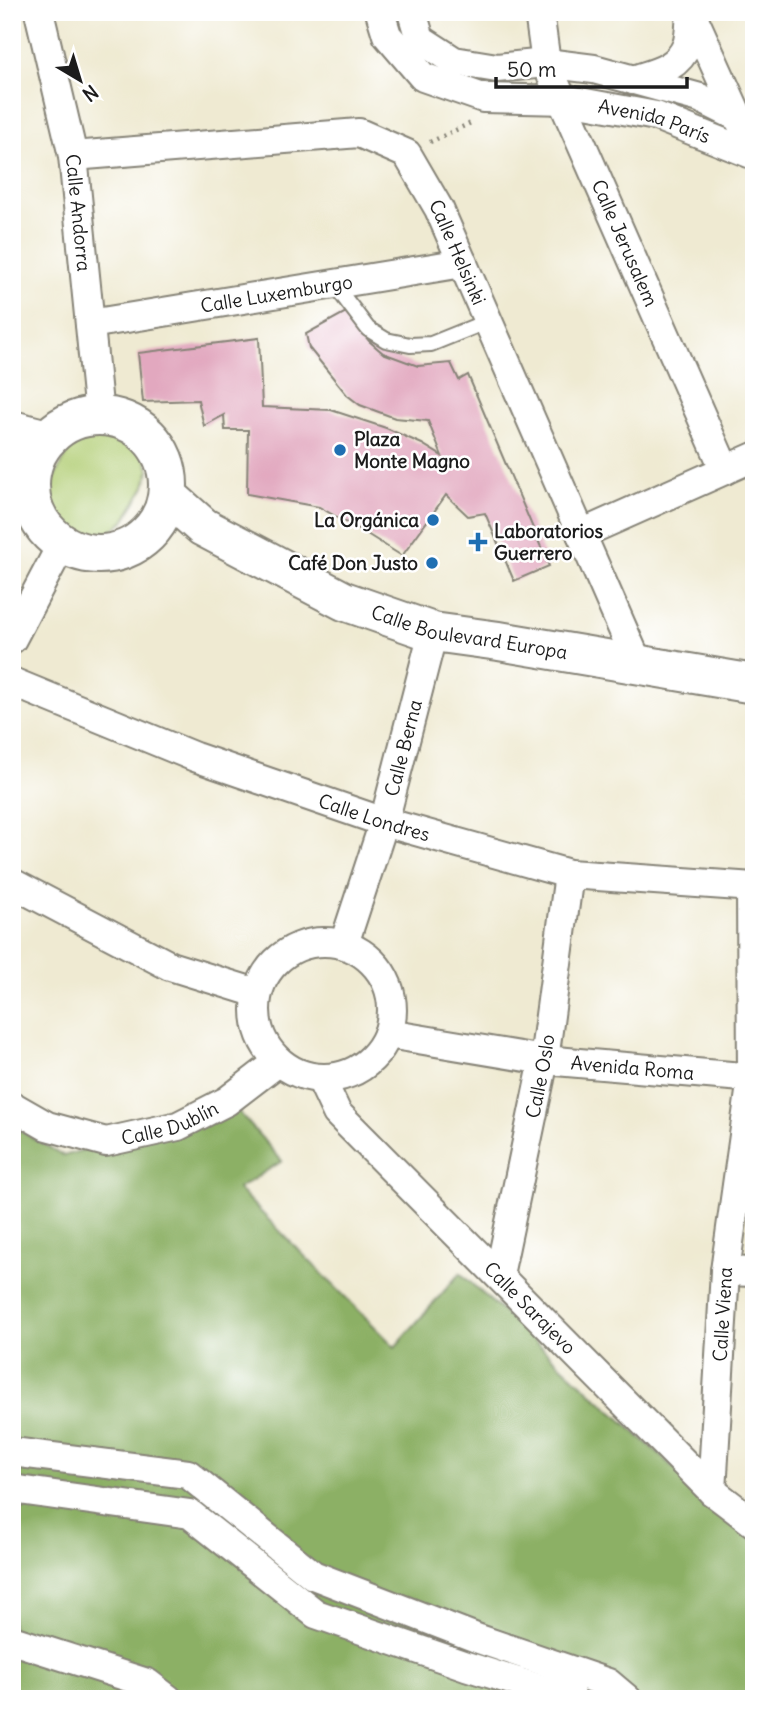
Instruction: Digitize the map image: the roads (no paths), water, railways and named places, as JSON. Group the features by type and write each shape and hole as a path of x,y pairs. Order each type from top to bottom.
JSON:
{"main road":[{"path":"99,415 119,418 137,426 152,440 163,456 168,476 161,511 140,541 122,551 101,555 81,552 62,544 44,529 33,509 26,443 78,419 99,415"},
{"name":"Calle Boulevard Europa","path":"161,511 203,527 344,601 433,632 754,684"}],"street":[{"name":"Calle Andorra","path":"39,12 73,156 99,415"},
{"name":"Avenida París","path":"380,12 387,35 423,77 483,98 562,100 656,116 754,153"},
{"name":"Avenida París","path":"412,12 420,38 454,61 497,68 546,63 594,69 700,98 746,121"},
{"name":"Calle Jerusalem","path":"539,12 546,63 725,470"},
{"path":"633,80 663,71 680,59 687,44 691,12"},
{"path":"691,12 746,121 754,153"},
{"name":"Calle Helsinki","path":"73,156 359,133 407,154 439,209 638,664"},
{"name":"Calle Luxemburgo","path":"90,324 463,263"},
{"path":"581,534 754,457"},
{"path":"12,639 62,544"},
{"name":"Calle Berna","path":"344,944 384,822 433,632"},
{"name":"Calle Londres","path":"12,682 195,757 384,822 569,874 753,887"},
{"name":"Calle Oslo","path":"499,1275 544,1060 569,874"},
{"path":"12,883 170,966 257,993"},
{"name":"Calle Viena","path":"712,1491 725,1271 753,1078 753,887"},
{"path":"322,941 344,944 364,954 380,970 389,990 392,1012 388,1034 377,1053 361,1067 342,1076 321,1079 298,1074 278,1062 266,1047 258,1030 255,1011 257,993 266,972 281,956 301,945 322,941"},
{"name":"Avenida Roma","path":"388,1034 544,1060 753,1078"},
{"name":"Calle Dublín","path":"12,1106 47,1126 106,1142 178,1126 228,1101 278,1062"},
{"name":"Calle Sarajevo","path":"321,1079 337,1113 712,1491 754,1523"},
{"path":"725,1271 754,1272"},
{"path":"12,1452 188,1474 313,1575 504,1648 608,1683 627,1699"},
{"path":"12,1489 190,1514 316,1614 573,1699"},
{"path":"12,1640 147,1683 168,1699"},
{"path":"495,1675 504,1648"}],"lane":[{"path":"334,284 369,329 386,340 410,345 431,344 488,321"}],"place":[{"name":"Plaza Monte Magno","path":"340,450"},
{"name":"La Orgánica","path":"433,520"},
{"name":"Laboratorios Guerrero","path":"478,542"},
{"name":"Café Don Justo","path":"432,563"}]}
